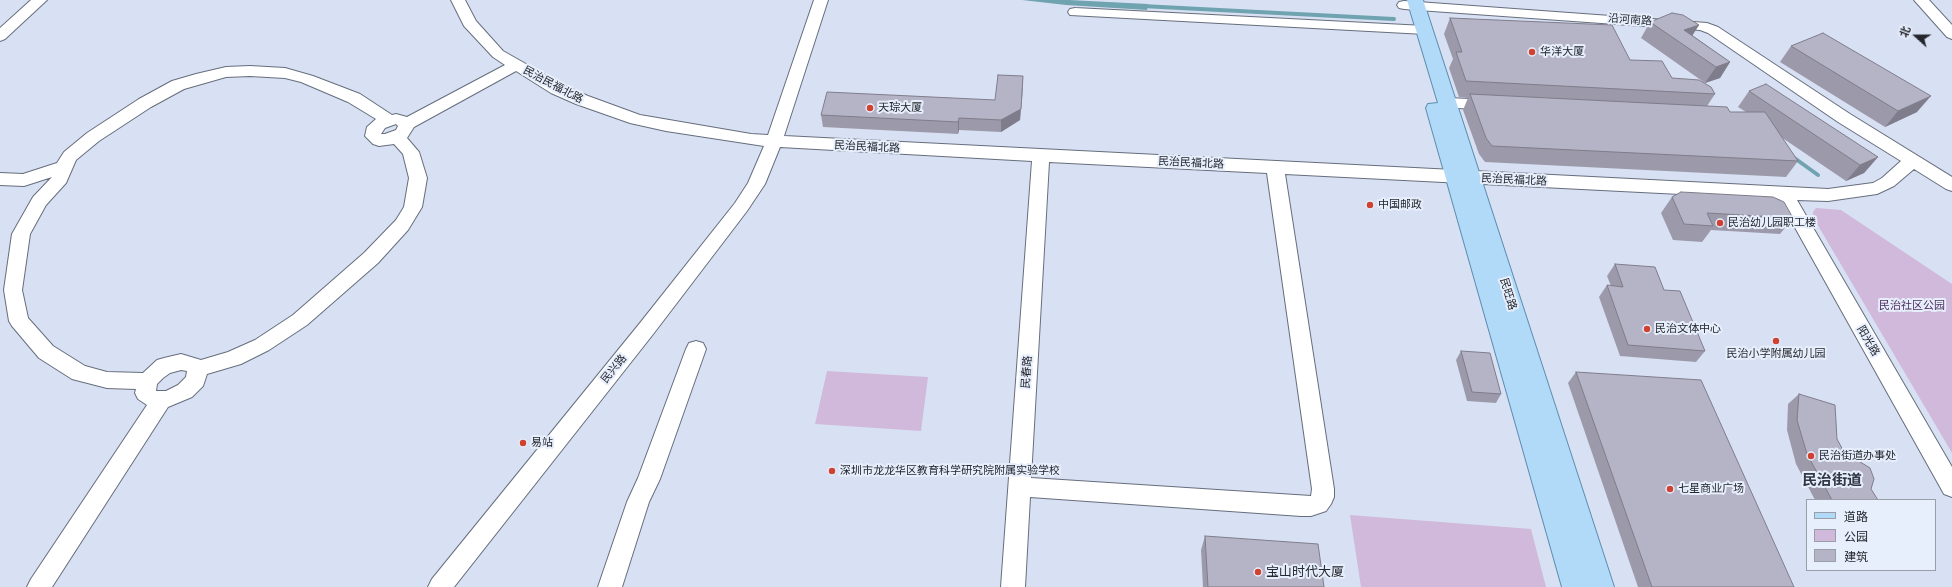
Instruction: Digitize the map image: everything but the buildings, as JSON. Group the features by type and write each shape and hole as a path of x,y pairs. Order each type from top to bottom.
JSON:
{"main road":[{"name":"民旺路","path":"1409,3 1448,103 1463,178 1600,587"},
{"name":"民旺路","path":"1419,30 1463,178 1576,587"}],"street":[{"path":"0,36 40,0"},
{"name":"民治民福北路","path":"458,0 469,23 498,54 582,100 636,119 696,132 774,142 1463,178 1828,195 1877,188 1888,182 1912,161"},
{"name":"民兴路","path":"440,587 647,328 741,207 756,184 774,142 821,0"},
{"path":"1921,0 1952,34"},
{"name":"沿河南路","path":"1409,3 1702,26 1717,32 1757,62 1912,161"},
{"path":"1075,12 1154,10 1419,30"},
{"path":"197,369 234,358 262,345 300,320 371,258 402,225 413,207 418,178 412,152 402,130 402,120 388,120 376,126 373,130 373,136 382,140 402,130 516,65"},
{"path":"148,380 107,380 79,373 46,352 19,320 14,290 21,234 39,201 60,179 63,167 70,156 94,137 145,103 178,85 202,77 226,72 250,71 285,73 307,79 354,98 388,120"},
{"path":"1448,103 1510,106"},
{"name":"民春路","path":"1013,587 1041,156"},
{"path":"1912,161 1952,185"},
{"path":"0,180 24,180 63,167"},
{"path":"1020,487 1301,506 1318,504 1322,497 1323,489 1275,167"},
{"path":"24,180 39,201"},
{"name":"阳光路","path":"1784,194 1952,487"},
{"path":"610,587 638,502 649,479 696,349"},
{"path":"189,362 197,369 196,380 191,386 177,396 162,400 154,400 145,393 148,380 156,372 169,364 189,362"},
{"path":"39,587 162,400"}],"green space":[{"name":"民治社区公园","path":"1816,208 1841,210 1952,284 1952,453 1813,217 1813,212"},
{"path":"827,371 928,377 921,431 815,424"},
{"path":"1350,515 1531,529 1546,587 1361,587"}],"water":[{"path":"1022,0 1069,0 1148,4 1147,10 1066,5"}],"waterway":[{"path":"1142,6 1394,19"},
{"path":"1793,157 1818,175"}],"place":[{"name":"华洋大厦","path":"1532,52"},
{"name":"天琮大厦","path":"870,108"},
{"name":"中国邮政","path":"1370,205"},
{"name":"民治幼儿园职工楼","path":"1720,223"},
{"name":"民治文体中心","path":"1647,329"},
{"name":"民治小学附属幼儿园","path":"1776,341"},
{"name":"易站","path":"523,443"},
{"name":"民治街道办事处","path":"1811,456"},
{"name":"深圳市龙龙华区教育科学研究院附属实验学校","path":"832,471"},
{"name":"七星商业广场","path":"1670,489"},
{"name":"宝山时代大厦","path":"1258,572"}],"district":[{"name":"民治街道","path":"1832,481"}]}
